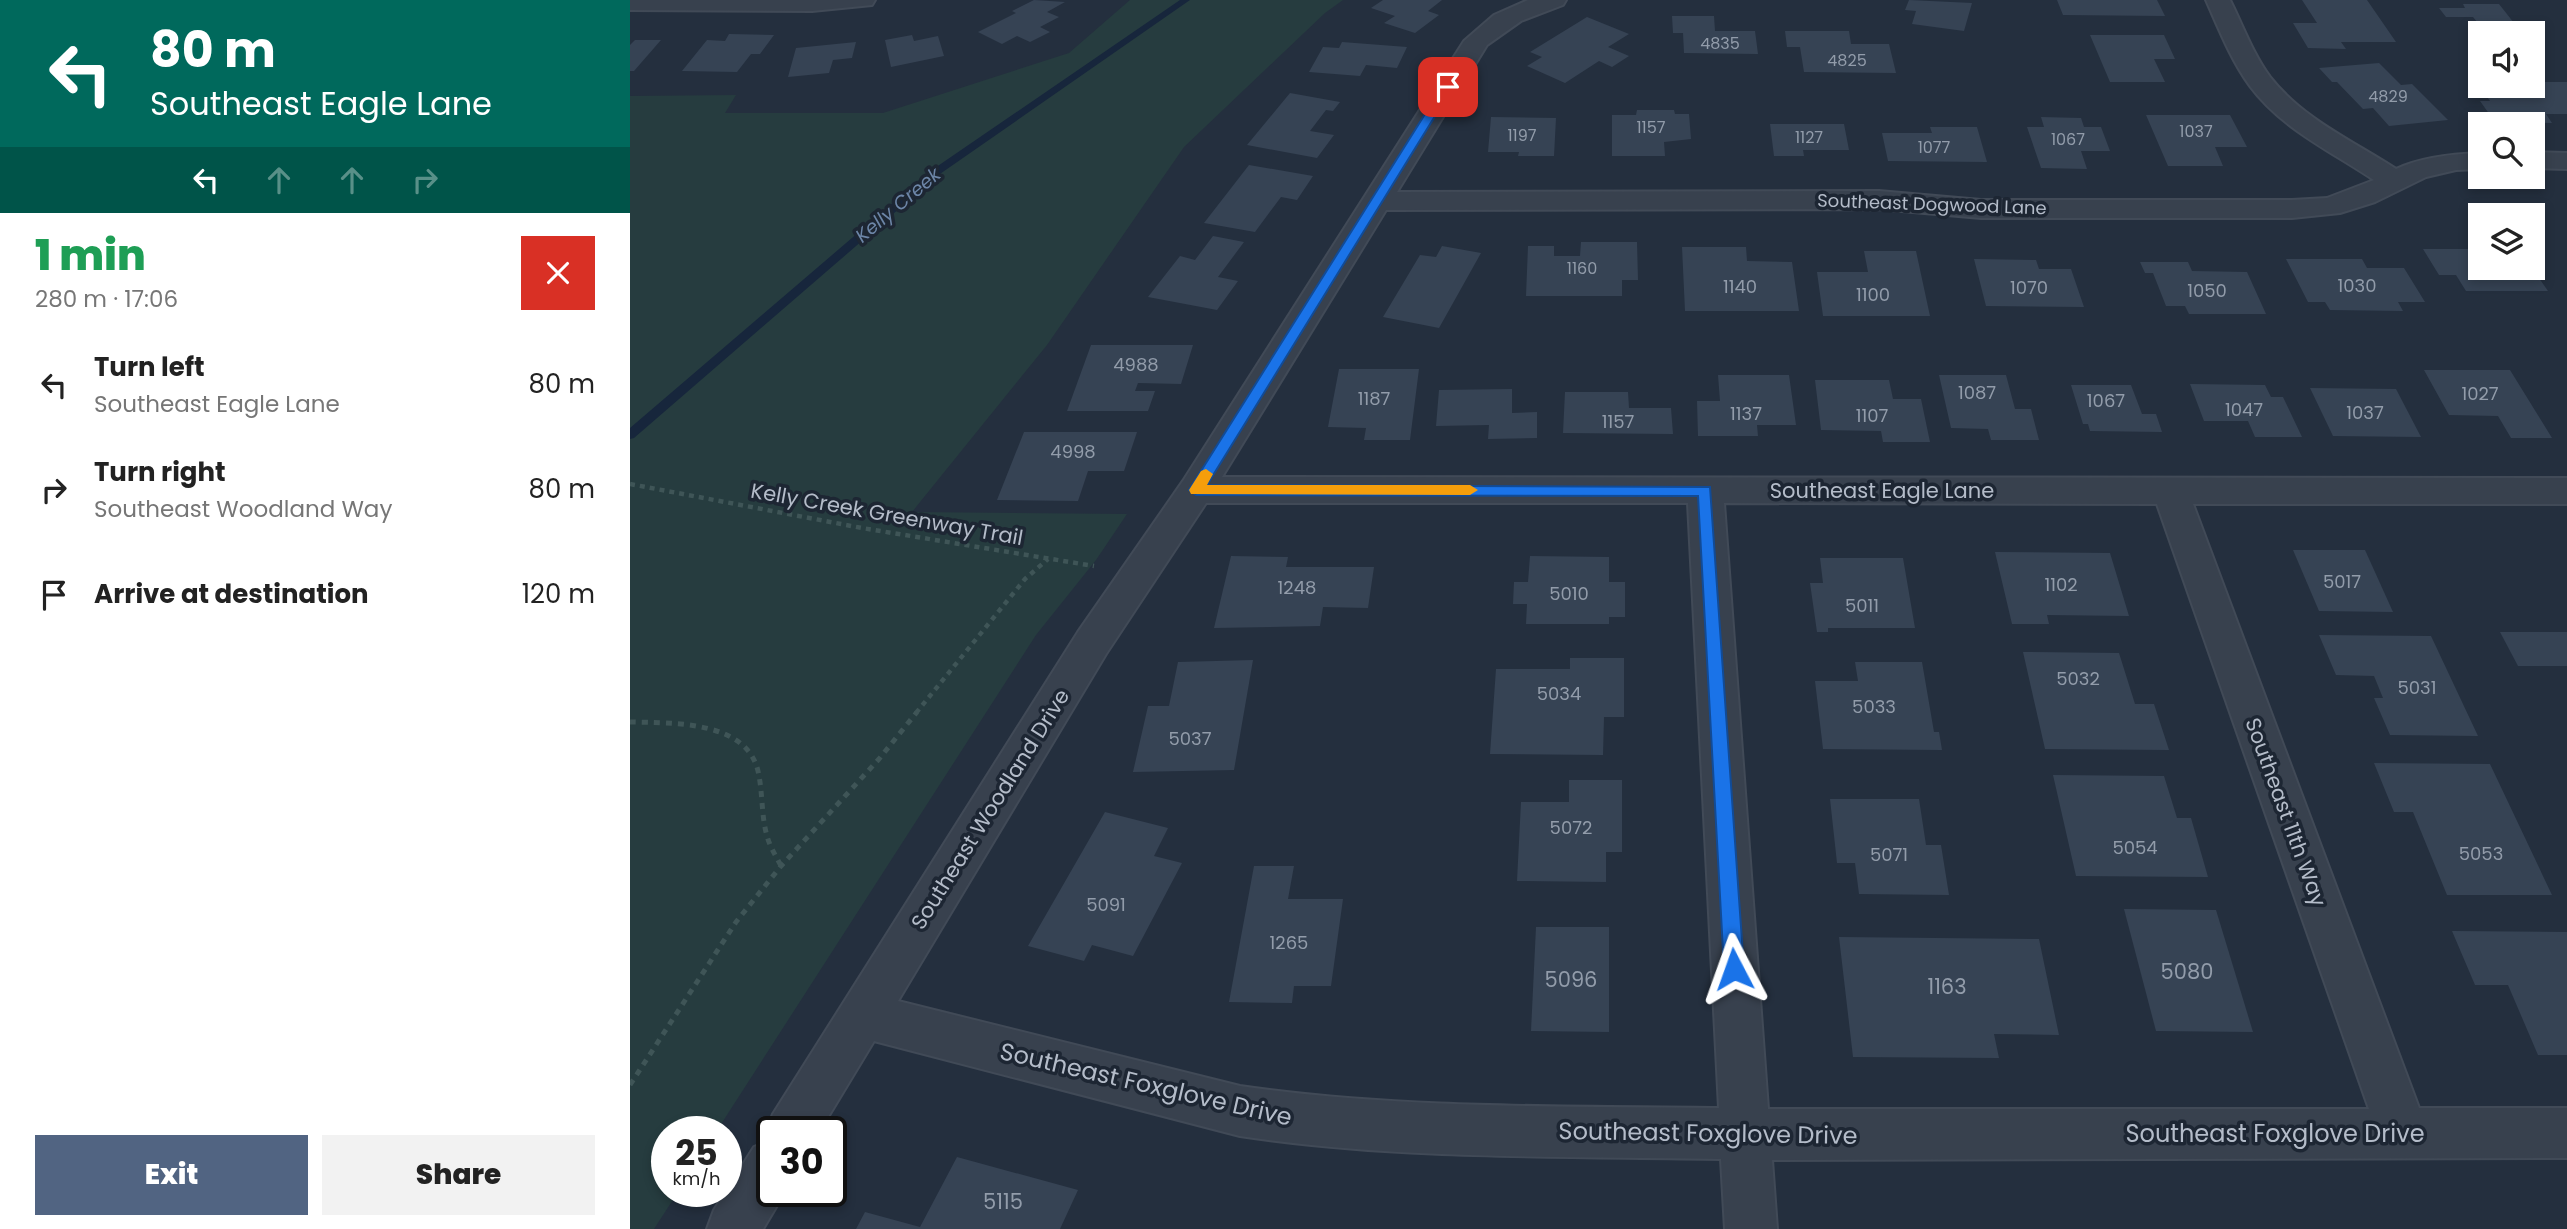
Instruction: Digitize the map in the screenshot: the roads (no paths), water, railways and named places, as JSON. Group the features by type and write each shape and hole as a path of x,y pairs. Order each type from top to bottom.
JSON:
{"street":[{"path":"632,2 812,4 863,0"},
{"name":"Southeast Woodland Drive","path":"802,1116 1091,643 1196,490 1477,41 1506,18 1554,0"},
{"path":"2218,0 2251,66 2268,91 2303,121 2395,181"},
{"path":"2545,160 2567,161"},
{"name":"Southeast Dogwood Lane","path":"1376,201 1880,200 1981,209 2292,209 2330,207 2365,197 2417,170 2468,161"},
{"name":"Southeast Eagle Lane","path":"1196,490 2567,491"},
{"path":"1705,490 1751,1229"},
{"name":"Southeast 11th Way","path":"2170,491 2403,1133"},
{"name":"Southeast Foxglove Drive","path":"863,1015 1240,1111 1297,1121 1373,1128 1744,1134 2567,1133"},
{"path":"733,1229 756,1191"}],"waterway":[{"name":"Kelly Creek","path":"630,435 933,174 1186,0"}]}
